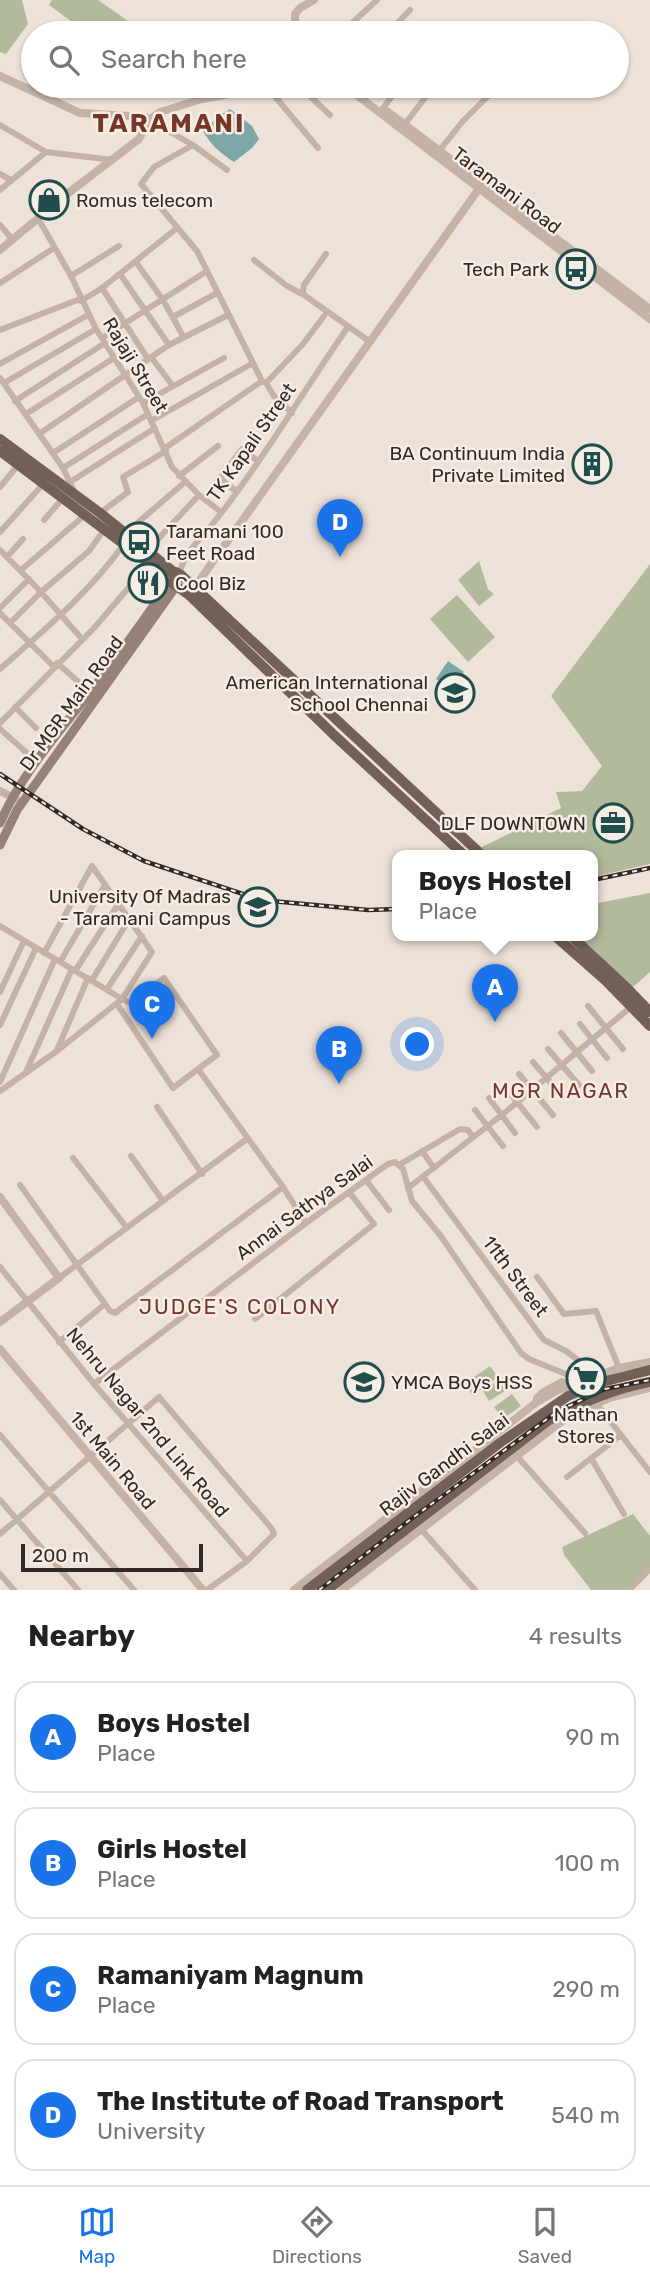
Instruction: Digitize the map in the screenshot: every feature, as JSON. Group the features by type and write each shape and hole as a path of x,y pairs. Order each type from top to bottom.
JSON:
{"main road":[{"path":"0,439 100,513 149,564 192,591 476,850"},
{"path":"0,451 104,530 148,550 176,579"},
{"name":"Dr MGR Main Road","path":"0,845 17,800 36,761 176,579"},
{"name":"Dr MGR Main Road","path":"0,823 176,579"},
{"path":"192,591 334,735 459,850"},
{"path":"560,941 632,1006 650,1026"},
{"path":"576,941 650,1012"},
{"name":"Rajiv Gandhi Salai","path":"307,1590 501,1442 568,1396 648,1366"},
{"name":"Rajiv Gandhi Salai","path":"327,1590 549,1420 580,1403 598,1400 620,1387 650,1381"},
{"path":"418,1505 425,1515"}],"street":[{"path":"295,21 295,14 300,8 314,0"},
{"path":"354,21 377,0"},
{"path":"399,21 410,10"},
{"path":"0,76 21,86"},
{"path":"48,98 80,113 146,117 194,145 227,170"},
{"path":"0,250 139,139 149,120 160,113 208,98"},
{"path":"279,98 318,148"},
{"path":"312,98 330,115"},
{"name":"Taramani Road","path":"361,98 650,309"},
{"name":"Taramani Road","path":"372,98 650,318"},
{"path":"383,108 391,98"},
{"path":"405,124 425,98"},
{"path":"439,151 486,98"},
{"path":"0,125 47,152 113,160"},
{"path":"194,145 154,167 141,184 197,251 264,382 292,413"},
{"path":"0,190 47,152"},
{"path":"0,174 11,180"},
{"path":"192,591 481,186"},
{"name":"Rajaji Street","path":"39,219 71,276 96,330 141,400 172,467 201,497 221,512"},
{"path":"0,225 13,240"},
{"path":"0,330 81,300 102,288 177,228"},
{"path":"71,276 119,246"},
{"path":"0,283 54,248"},
{"path":"304,295 304,285 326,254"},
{"path":"254,260 287,286 369,341"},
{"path":"136,262 163,299 183,337"},
{"path":"15,401 125,323 207,271"},
{"path":"120,274 169,345"},
{"path":"102,288 150,358 173,386"},
{"path":"173,317 217,293"},
{"path":"0,364 88,315"},
{"path":"39,434 169,345 228,315"},
{"path":"100,513 128,492 123,477 264,382 303,344 324,316"},
{"name":"TK Kapali Street","path":"176,579 186,558 292,413 348,327"},
{"path":"76,495 63,468 2,380 96,330"},
{"path":"26,414 114,358"},
{"path":"53,453 141,400 173,386 223,358"},
{"path":"70,482 153,425 253,363"},
{"path":"63,468 148,414"},
{"path":"180,476 218,446"},
{"path":"148,550 219,478 242,449 258,461"},
{"path":"0,487 19,464"},
{"path":"219,478 236,491"},
{"path":"0,669 61,615 112,560 135,525 186,482"},
{"path":"0,532 44,483"},
{"path":"44,520 64,498"},
{"path":"21,570 85,515"},
{"path":"10,623 89,551 104,530"},
{"path":"7,557 23,539"},
{"path":"0,550 82,639"},
{"path":"0,723 123,596 149,564"},
{"path":"29,579 0,611 30,643 90,692"},
{"path":"15,706 36,728"},
{"path":"0,730 36,761"},
{"path":"0,792 17,800"},
{"path":"0,1091 57,1051 119,1001 152,951 92,866 44,953"},
{"path":"0,1082 57,960 105,885"},
{"path":"25,1074 74,970 119,903"},
{"path":"57,1051 90,979 130,918"},
{"path":"0,937 2,927 107,989 119,1001 173,1088 216,1055 164,978 131,1003 119,1001"},
{"path":"107,989 142,936"},
{"path":"0,992 24,941"},
{"path":"0,1025 36,948"},
{"path":"588,1006 623,1049"},
{"path":"408,1188 503,1114 632,1006"},
{"path":"580,1024 607,1058"},
{"path":"561,1033 592,1071"},
{"path":"548,1049 579,1085"},
{"path":"533,1062 563,1097"},
{"path":"198,1069 306,1223"},
{"path":"519,1074 554,1115"},
{"path":"505,1087 537,1128"},
{"path":"489,1098 515,1133"},
{"path":"157,1107 202,1174"},
{"path":"475,1110 503,1146"},
{"path":"399,1165 460,1129 468,1130 473,1136"},
{"path":"0,1322 248,1138"},
{"path":"422,1151 434,1168"},
{"path":"131,1156 163,1201"},
{"path":"73,1158 127,1228"},
{"name":"Annai Sathya Salai","path":"94,1384 306,1223 388,1164 395,1162 403,1169 412,1201 440,1235 521,1353 529,1359 583,1381"},
{"name":"11th Street","path":"424,1178 544,1340 566,1350 599,1376"},
{"path":"366,1180 389,1210"},
{"path":"20,1185 111,1312 117,1312 283,1187"},
{"path":"254,1319 374,1224 349,1192"},
{"path":"0,1197 59,1278"},
{"name":"Nehru Nagar 2nd Link Road","path":"0,1267 94,1384 247,1561"},
{"path":"537,1278 564,1314 596,1311 619,1368"},
{"path":"59,1342 105,1304"},
{"name":"1st Main Road","path":"0,1349 205,1590"},
{"path":"294,1590 536,1403 569,1386 619,1368 648,1366"},
{"path":"342,1590 566,1418 598,1400 650,1388"},
{"path":"0,1534 159,1397 274,1534 247,1561 205,1590"},
{"path":"598,1400 650,1472"},
{"path":"0,1435 134,1590"},
{"path":"567,1477 621,1435"},
{"path":"516,1455 585,1533"},
{"path":"591,1458 624,1514"},
{"path":"0,1500 78,1590"},
{"path":"421,1529 475,1590"},
{"path":"629,1590 650,1569"},
{"path":"2,1579 14,1590"}],"green space":[{"path":"0,0 22,0 27,21 21,21 21,34 6,54 0,52"},
{"path":"52,0 98,0 128,21 71,21 49,5"},
{"path":"479,561 488,589 494,594 479,606 458,580"},
{"path":"650,564 650,864 598,876 598,850 480,848 561,808 556,792 582,791 602,766 551,696"},
{"path":"457,595 495,637 468,662 430,619"},
{"path":"650,893 650,972 633,987 582,941 598,941 598,903"},
{"path":"490,1366 498,1377 473,1396 464,1384"},
{"path":"502,1378 508,1389 489,1401 483,1391"},
{"path":"512,1394 521,1406 503,1419 494,1407"},
{"path":"633,1514 650,1536 650,1571 631,1590 591,1590 564,1555 562,1547"}],"water":[{"path":"230,109 252,126 259,139 234,162 216,148 203,131"},
{"path":"448,661 464,672 451,689 436,679"}],"railway":[{"path":"0,774 83,829 144,861 261,900 368,910 392,909"},
{"path":"598,879 650,868"},
{"path":"319,1590 558,1411 605,1389 650,1380"}],"place":[{"name":"Romus telecom","path":"49,200"},
{"name":"Tech Park","path":"576,269"},
{"name":"BA Continuum India Private Limited","path":"592,464"},
{"name":"Taramani 100 Feet Road","path":"139,542"},
{"name":"The Institute of Road Transport","path":"340,557"},
{"name":"Cool Biz","path":"148,583"},
{"name":"American International School Chennai","path":"455,693"},
{"name":"DLF DOWNTOWN","path":"613,823"},
{"name":"University Of Madras - Taramani Campus","path":"258,907"},
{"name":"Boys Hostel","path":"495,1022"},
{"name":"Ramaniyam Magnum","path":"152,1039"},
{"name":"Girls Hostel","path":"339,1084"},
{"name":"Nathan Stores","path":"586,1378"},
{"name":"YMCA Boys HSS","path":"364,1382"}],"district":[{"name":"TARAMANI","path":"169,123"},
{"name":"MGR NAGAR","path":"561,1091"},
{"name":"JUDGE'S COLONY","path":"240,1307"}]}
